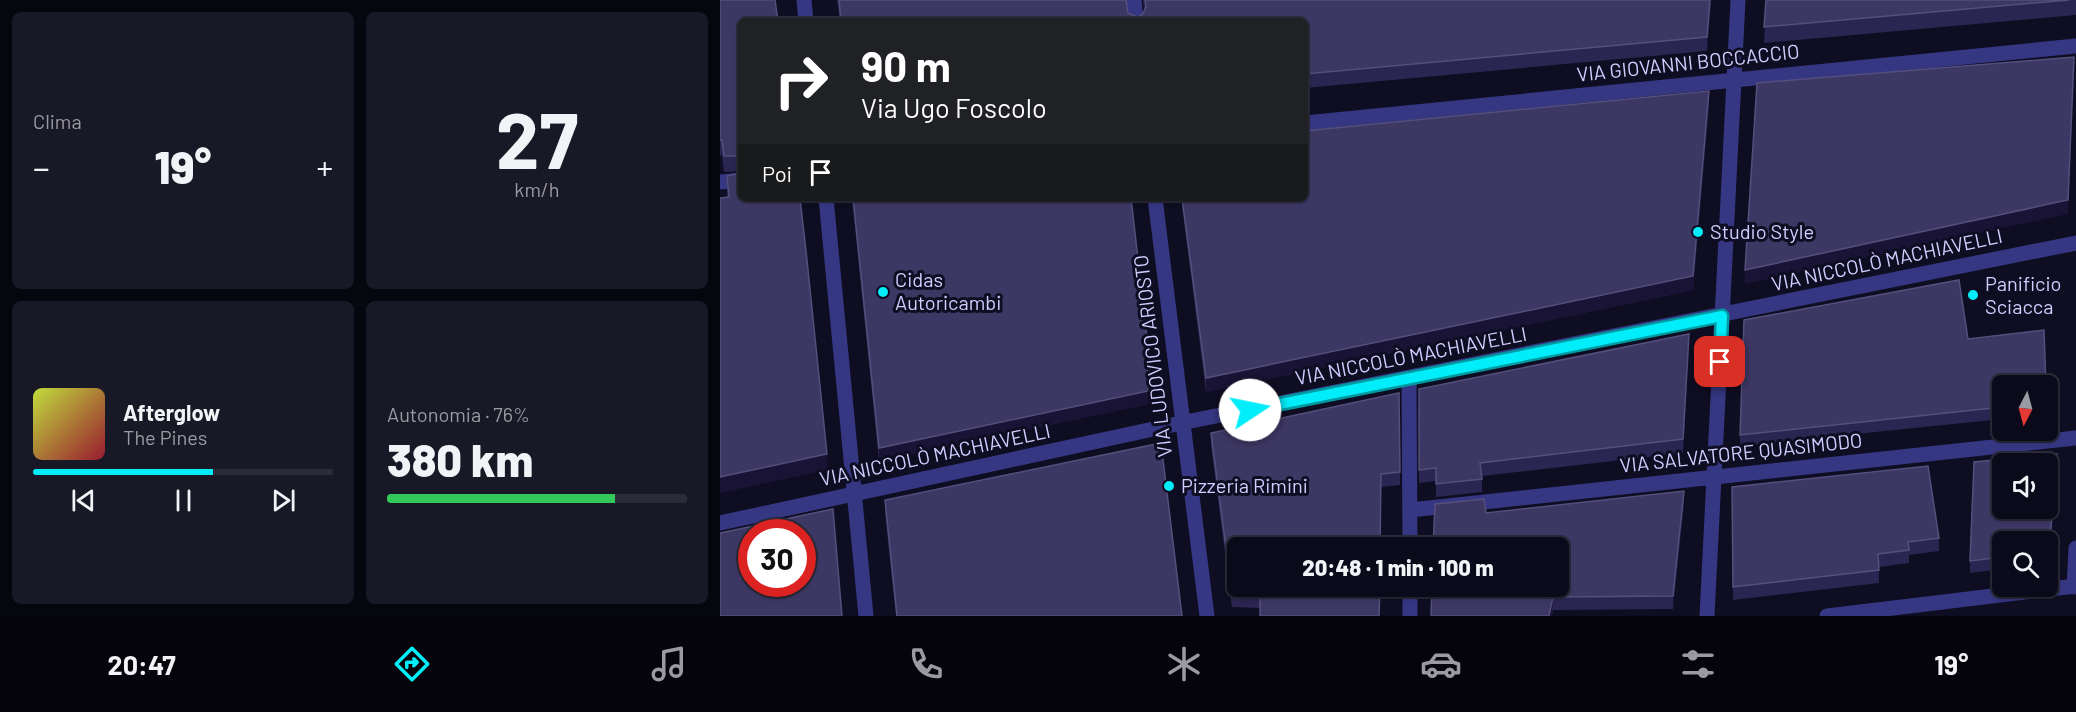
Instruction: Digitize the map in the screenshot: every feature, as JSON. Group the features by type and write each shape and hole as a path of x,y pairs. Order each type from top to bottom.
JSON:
{"street":[{"path":"804,0 806,18"},
{"path":"1134,0 1136,18"},
{"path":"1707,616 1732,80 1738,0"},
{"name":"VIA GIOVANNI BOCCACCIO","path":"1308,123 2076,46"},
{"path":"720,182 738,180"},
{"path":"826,201 866,616"},
{"name":"VIA LUDOVICO ARIOSTO","path":"1155,201 1181,423 1207,616"},
{"name":"VIA NICCOLÒ MACHIAVELLI","path":"720,523 1181,423 2076,243"},
{"path":"1409,378 1410,537"},
{"name":"VIA SALVATORE QUASIMODO","path":"1410,510 2076,438"},
{"path":"1827,616 2075,586 2076,548"},
{"path":"1410,597 1410,616"}],"building":[{"path":"720,0 775,0 778,18 738,18 738,156 724,156 722,140 720,140"},
{"path":"839,0 1126,0 1128,13 1137,17 1142,15 1146,7 1145,0 1710,0 1707,37 1308,74 1308,18 841,18"},
{"path":"1766,0 2069,0 1764,27"},
{"path":"2074,57 2068,200 1745,270 1757,83"},
{"path":"1709,91 1693,276 1206,378 1182,201 1308,201 1308,131"},
{"path":"738,174 738,201 800,201 827,454 720,477 720,198 729,197 727,176"},
{"path":"853,201 1131,201 1153,390 879,448"},
{"path":"1959,280 1968,339 2044,330 2046,375 1992,375 1992,408 1740,435 1744,320"},
{"path":"1689,334 1683,439 1480,463 1482,479 1436,484 1436,468 1419,470 1419,389"},
{"path":"1399,393 1400,472 1381,474 1380,537 1227,537 1227,556 1211,433"},
{"path":"1161,443 1182,616 897,616 885,500"},
{"path":"1992,460 1992,519 2052,519 2051,531 1992,531 1992,558 1970,561 1974,462"},
{"path":"1928,466 1939,538 1908,542 1909,550 1878,554 1879,570 1733,587 1732,487"},
{"path":"1684,491 1673,596 1569,597 1569,537 1434,537 1435,504 1484,499 1486,513"},
{"path":"833,509 842,616 720,616 720,533 738,529 738,597 816,597 816,519 786,519"},
{"path":"1260,597 1380,597 1379,616 1260,616"},
{"path":"1432,597 1553,597 1549,616 1431,616"}],"place":[{"name":"Studio Style","path":"1698,232"},
{"name":"Cidas Autoricambi","path":"883,292"},
{"name":"Panificio Sciacca","path":"1973,295"},
{"name":"Pizzeria Rimini","path":"1169,486"}],"route":[{"path":"1250,410 1722,316 1720,362"}]}
